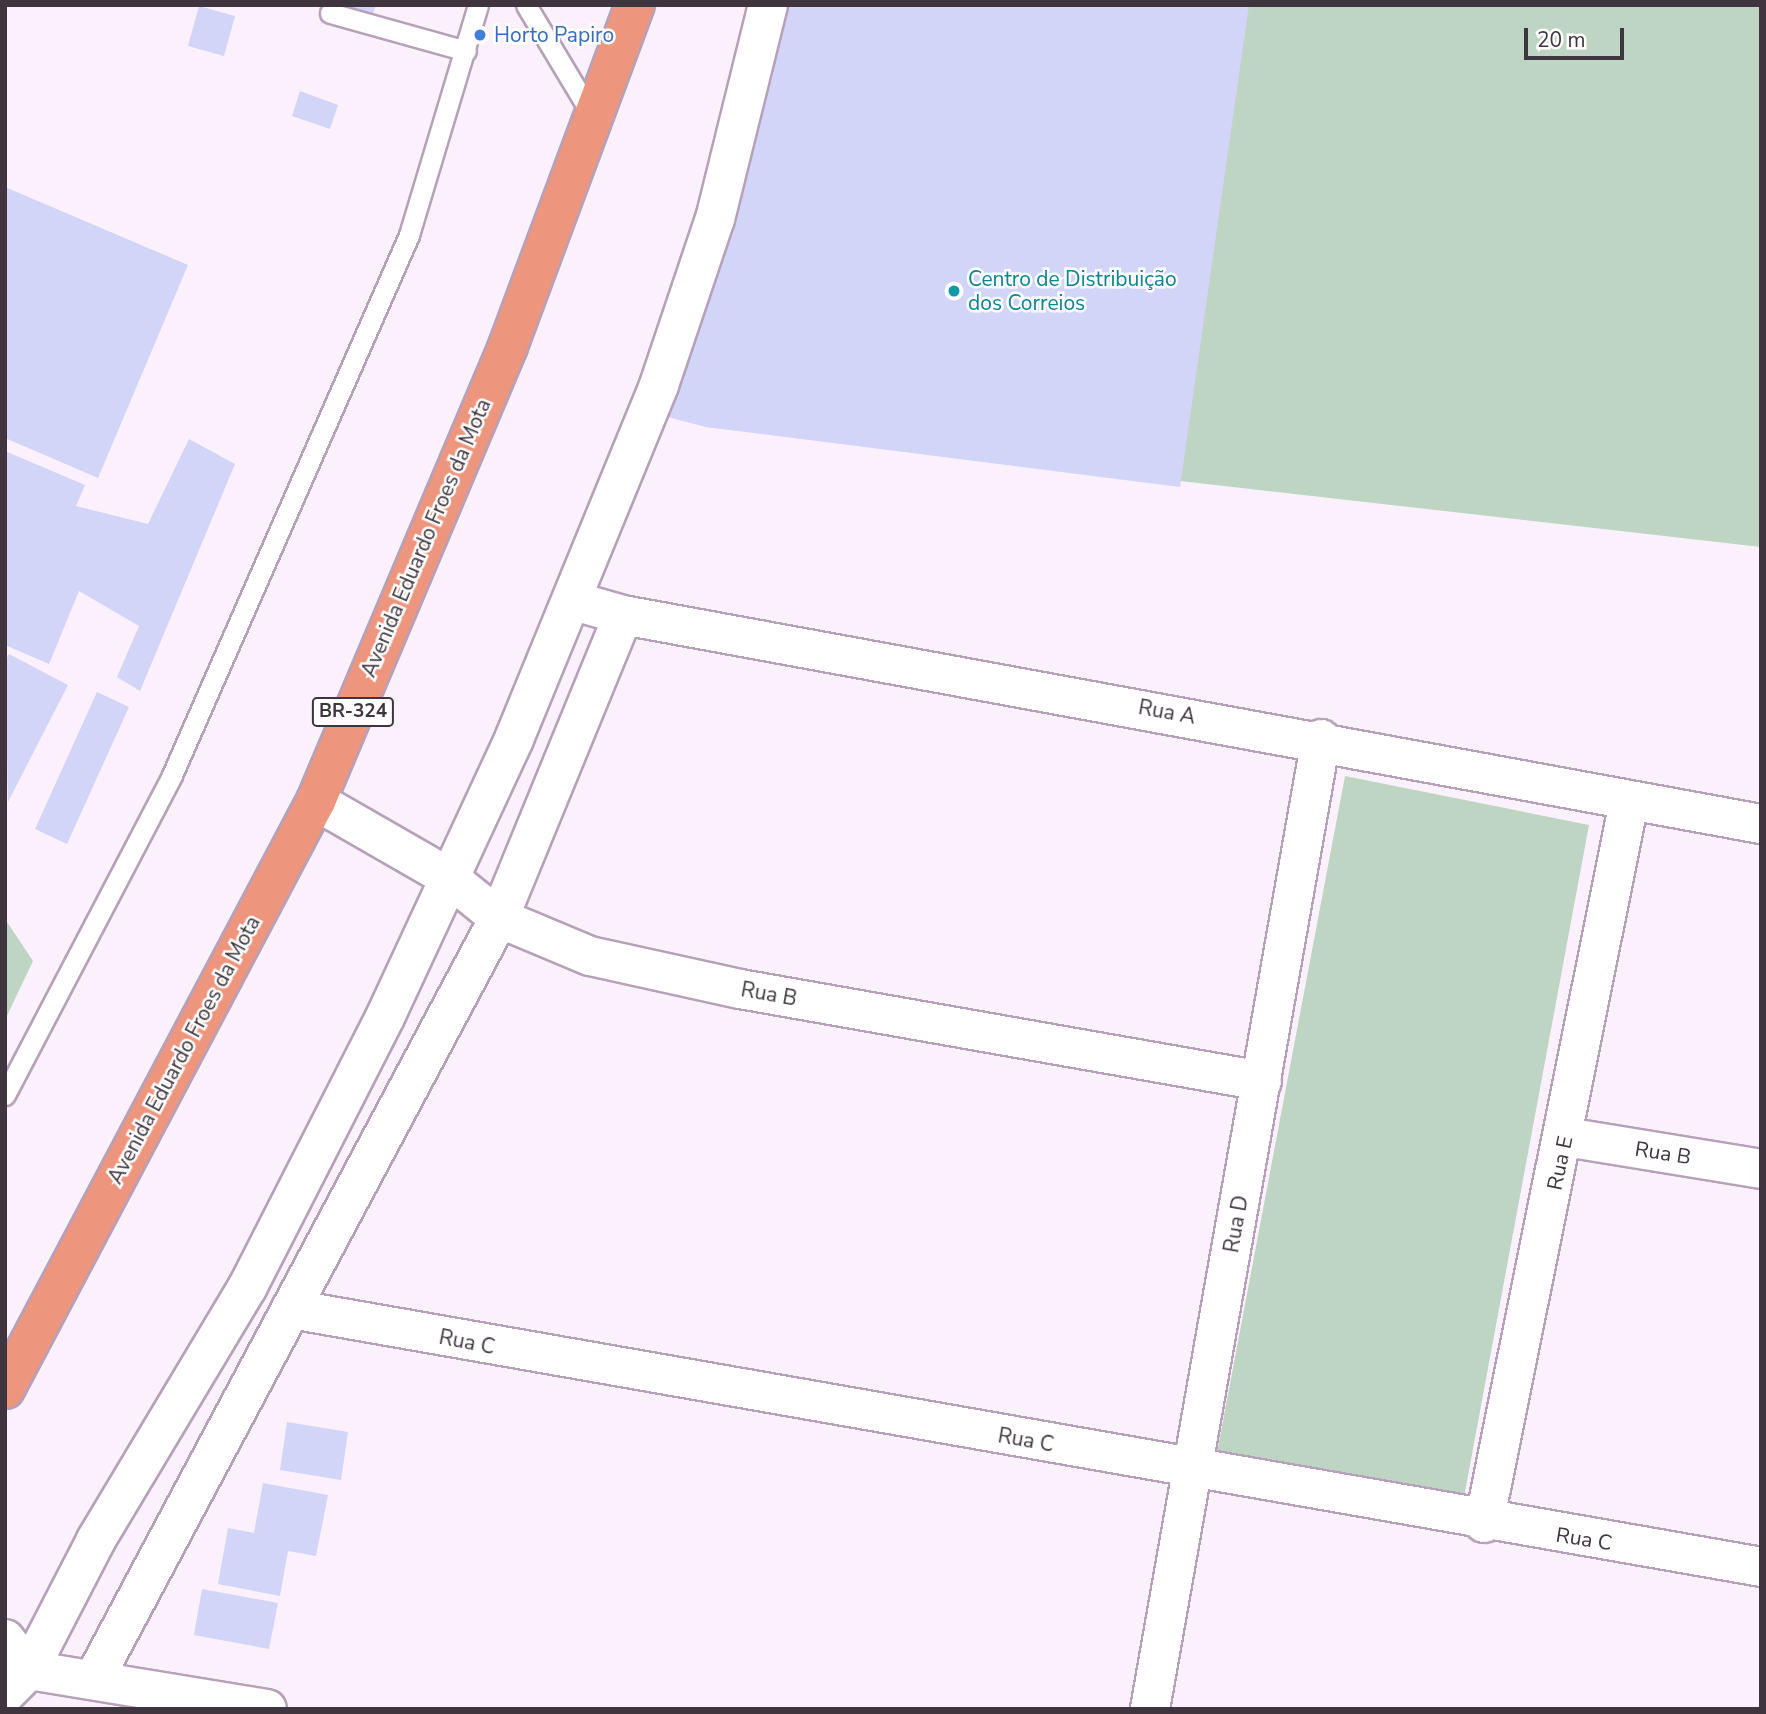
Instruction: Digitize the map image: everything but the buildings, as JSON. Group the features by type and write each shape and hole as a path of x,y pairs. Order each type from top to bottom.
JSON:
{"highway":[{"name":"Avenida Eduardo Froes da Mota","path":"5,1389 316,801 508,346 635,5"}],"street":[{"path":"17,1682 96,1540 247,1288 448,877 574,601 659,385 715,219 768,5"},
{"name":"Rua A","path":"574,601 623,615 1321,739 1629,802 1761,824"},
{"path":"95,1677 499,918 623,615"},
{"name":"Rua D","path":"1150,1709 1321,739"},
{"name":"Rua B","path":"316,801 448,877 499,918 590,956 740,989 1262,1081"},
{"name":"Rua E","path":"1484,1523 1566,1137 1629,802"},
{"name":"Rua B","path":"1566,1137 1761,1169"},
{"name":"Rua C","path":"291,1309 1484,1523 1761,1567"},
{"path":"5,1639 17,1682"},
{"path":"17,1682 95,1677 267,1709"}],"lane":[{"path":"5,1095 178,763 409,235 478,5"},
{"path":"526,5 594,120"},
{"path":"330,13 466,51"}],"green space":[{"path":"791,5 1761,5 1761,547 706,427"},
{"path":"1345,776 1589,825 1462,1508 1215,1463"},
{"path":"5,919 33,961 5,1020"}],"place":[{"name":"Horto Papiro","path":"480,35"},
{"name":"Centro de Distribuição dos Correios","path":"954,291"}]}
